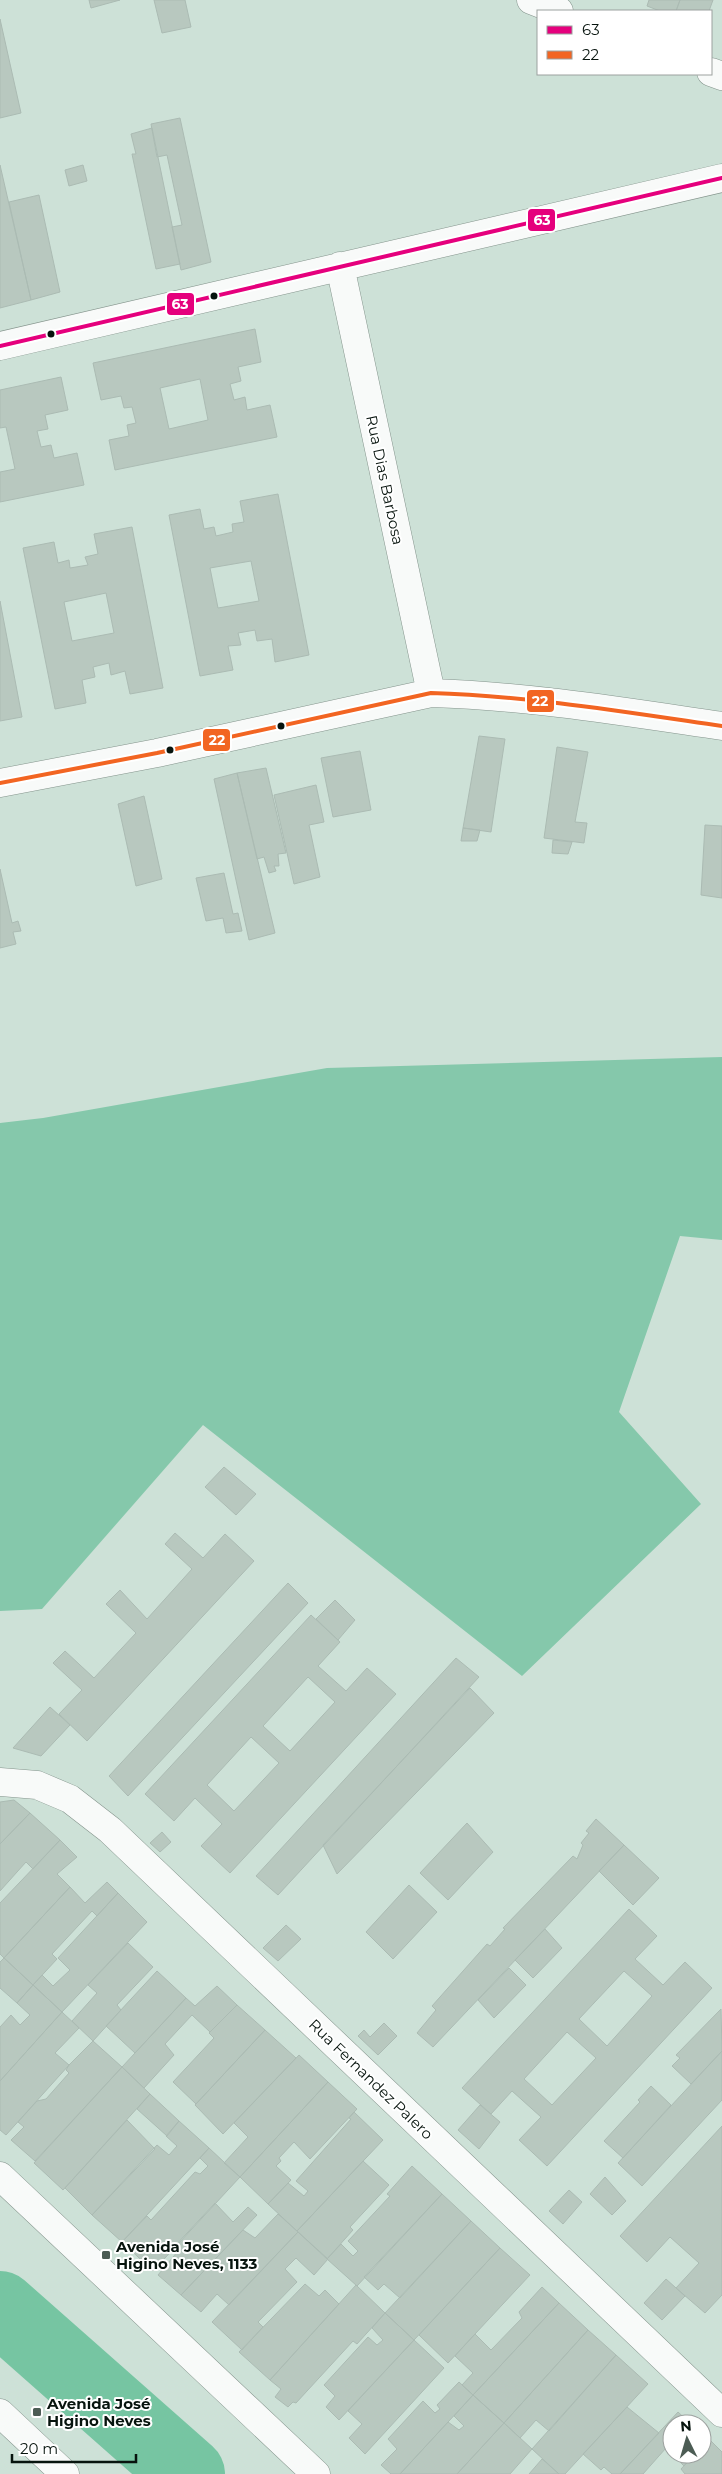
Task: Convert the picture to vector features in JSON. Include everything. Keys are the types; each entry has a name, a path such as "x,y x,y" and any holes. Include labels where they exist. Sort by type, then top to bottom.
{"street":[{"path":"531,0 556,10"},
{"path":"0,346 722,178"},
{"name":"Rua Dias Barbosa","path":"340,266 431,693"},
{"path":"0,783 157,753 431,693 478,695 591,707 722,726"},
{"name":"Rua Fernandez Palero","path":"0,1782 37,1785 46,1788 70,1799 110,1830 722,2413"},
{"path":"0,2176 316,2474"},
{"path":"0,2412 66,2474"}],"green space":[{"path":"722,1057 722,1240 680,1236 619,1412 701,1504 522,1676 203,1425 42,1609 0,1611 0,1123 43,1118 327,1068"}],"building":[{"path":"89,0 120,0 91,8"},
{"path":"154,0 185,0 191,27 162,33"},
{"path":"649,0 680,0 676,10 657,10 647,6"},
{"path":"680,0 713,0 709,10 676,10"},
{"path":"0,19 21,113 0,118"},
{"path":"180,118 211,262 181,270 172,227 182,225 167,155 157,157 151,124"},
{"path":"152,128 180,264 156,269 132,154 136,154 131,134"},
{"path":"0,165 31,300 0,308"},
{"path":"83,165 87,181 69,186 65,170"},
{"path":"39,195 60,292 31,300 9,202"},
{"path":"255,329 261,362 238,367 241,381 230,384 234,400 245,397 247,410 270,405 277,437 115,470 109,440 129,436 127,425 136,423 132,407 124,408 121,396 101,400 93,363","holes":["200,379 208,420 169,429 160,388"]},
{"path":"61,377 68,410 45,415 48,429 37,431 41,447 51,445 54,458 77,453 84,485 0,502 0,472 15,469 6,427 0,428 0,390"},
{"path":"278,494 309,655 275,662 272,639 257,641 255,630 238,633 241,645 228,646 233,670 200,676 169,515 200,509 204,529 214,527 216,536 233,532 232,524 244,522 240,501","holes":["251,561 259,601 218,608 210,568"]},
{"path":"132,527 163,688 130,694 125,671 111,675 109,663 93,667 95,677 82,680 86,703 55,709 23,548 54,542 58,563 69,560 70,568 88,565 85,557 98,554 94,534","holes":["106,593 114,633 72,641 64,602"]},
{"path":"0,601 22,717 0,721"},
{"path":"479,736 505,739 491,832 463,828"},
{"path":"557,747 588,752 575,822 587,823 584,843 544,838"},
{"path":"360,751 371,810 333,817 321,758"},
{"path":"266,768 286,853 278,854 279,866 274,866 276,871 269,873 264,857 257,859 237,773"},
{"path":"237,773 275,933 249,940 214,779"},
{"path":"316,785 324,822 309,825 320,877 294,884 274,795"},
{"path":"144,796 162,879 136,886 118,804"},
{"path":"705,825 722,826 722,898 701,895"},
{"path":"463,828 480,830 477,841 461,841"},
{"path":"553,840 572,842 568,854 552,853"},
{"path":"0,869 12,923 18,921 21,931 13,932 16,944 0,948"},
{"path":"224,873 233,914 238,913 242,931 226,933 223,918 206,921 196,878"},
{"path":"224,1467 256,1494 236,1515 205,1487"},
{"path":"175,1533 203,1558 225,1534 254,1561 87,1741 59,1714 82,1690 53,1663 65,1651 94,1678 136,1633 106,1604 120,1590 147,1619 192,1569 165,1544"},
{"path":"288,1583 308,1603 128,1796 109,1776"},
{"path":"335,1600 355,1620 338,1640 316,1619"},
{"path":"311,1615 340,1642 318,1666 346,1691 367,1668 396,1694 230,1873 201,1846 222,1824 195,1798 174,1821 145,1794","holes":["308,1677 335,1702 290,1751 263,1726","251,1737 279,1763 234,1811 207,1785"]},
{"path":"456,1658 479,1677 278,1895 256,1876"},
{"path":"470,1688 494,1713 337,1874 323,1845"},
{"path":"50,1707 70,1725 41,1756 13,1748"},
{"path":"14,1800 30,1813 0,1844 0,1802"},
{"path":"30,1813 60,1840 33,1869 26,1862 0,1891 0,1844"},
{"path":"596,1819 624,1845 433,2047 417,2033 436,2010 432,2006 487,1944 490,1946 505,1929 503,1928 573,1856 577,1859 583,1845 581,1843 589,1833 586,1831"},
{"path":"467,1823 493,1852 448,1900 420,1873"},
{"path":"162,1832 171,1842 160,1852 150,1843"},
{"path":"60,1840 77,1857 57,1874 70,1887 4,1958 0,1954 0,1903"},
{"path":"624,1845 659,1878 633,1905 599,1871"},
{"path":"107,1882 118,1893 97,1916 92,1911 52,1954 57,1959 33,1985 4,1958 70,1887 85,1903"},
{"path":"409,1885 437,1912 393,1959 366,1932"},
{"path":"118,1893 147,1922 62,2012 33,1985 42,1975 53,1986 70,1970 58,1958"},
{"path":"629,1909 657,1936 635,1959 663,1985 685,1962 712,1988 547,2166 519,2140 541,2117 512,2091 491,2114 462,2088","holes":["624,1971 652,1996 607,2046 579,2019","567,2032 596,2058 552,2105 524,2079"]},
{"path":"286,1925 301,1939 278,1961 263,1948"},
{"path":"545,1929 562,1948 533,1978 515,1960"},
{"path":"128,1943 153,1967 117,2005 121,2010 93,2041 72,2021 97,1993 88,1985"},
{"path":"4,1958 33,1985 17,2003 0,1988 0,1962"},
{"path":"509,1968 526,1985 494,2018 478,2000"},
{"path":"157,1971 186,1998 135,2053 106,2026"},
{"path":"33,1985 62,2012 0,2081 0,2027 11,2015 20,2025 30,2015 17,2003"},
{"path":"217,1986 237,2005 210,2032 192,2015 165,2044 174,2055 144,2088 122,2067 186,1998 195,2006"},
{"path":"237,2005 265,2030 196,2104 173,2082 214,2038 209,2033"},
{"path":"721,2009 722,2051 691,2084 672,2066 680,2058 676,2055"},
{"path":"62,2012 79,2028 55,2053 69,2065 6,2135 0,2130 0,2081"},
{"path":"384,2023 397,2036 378,2055 358,2036 364,2030 370,2037"},
{"path":"265,2030 296,2058 223,2134 195,2105"},
{"path":"93,2041 122,2067 35,2161 11,2140 24,2127 18,2122 37,2101 46,2099 69,2073 66,2070 69,2065"},
{"path":"722,2051 722,2100 642,2186 618,2163"},
{"path":"299,2055 328,2082 240,2177 224,2163 248,2137 234,2123"},
{"path":"122,2067 150,2094 63,2190 34,2163"},
{"path":"328,2082 357,2109 310,2159 294,2142 279,2158 281,2161 276,2166 291,2180 268,2204 240,2177"},
{"path":"651,2086 671,2105 623,2158 604,2141 640,2102 638,2100"},
{"path":"150,2094 179,2121 167,2136 137,2109"},
{"path":"480,2105 500,2122 479,2149 458,2130"},
{"path":"354,2112 383,2140 297,2231 268,2204 288,2183 304,2196 308,2191 296,2181 351,2119 349,2118"},
{"path":"127,2120 155,2149 92,2215 65,2188"},
{"path":"179,2121 209,2148 122,2242 92,2215 157,2145 169,2155 177,2146 166,2136"},
{"path":"722,2126 722,2295 705,2313 676,2288 699,2263 670,2237 647,2262 620,2236"},
{"path":"209,2148 240,2177 153,2271 122,2242 147,2216 151,2220 195,2172 200,2174 208,2166 200,2158"},
{"path":"363,2161 389,2185 350,2227 353,2230 327,2259 297,2231"},
{"path":"412,2166 442,2194 357,2286 327,2259 341,2244 353,2256 358,2251 348,2241 390,2196 387,2194"},
{"path":"605,2177 626,2201 612,2215 590,2194"},
{"path":"569,2190 582,2202 563,2224 549,2211"},
{"path":"442,2194 471,2221 400,2298 384,2284 378,2290 364,2277"},
{"path":"215,2203 233,2222 248,2207 257,2215 181,2295 158,2275 178,2251 174,2247"},
{"path":"278,2214 298,2232 229,2305 217,2294 201,2312 181,2295 243,2230 255,2238"},
{"path":"471,2221 500,2248 414,2340 385,2313"},
{"path":"298,2232 328,2259 314,2275 296,2258 285,2269 297,2282 258,2322 263,2327 242,2350 212,2322"},
{"path":"500,2248 530,2275 448,2363 419,2335"},
{"path":"666,2279 685,2296 662,2320 644,2303"},
{"path":"305,2284 319,2296 325,2290 339,2304 270,2380 239,2352"},
{"path":"356,2285 385,2313 357,2344 353,2341 296,2403 293,2402 288,2407 275,2397 281,2389 270,2380"},
{"path":"542,2287 559,2303 473,2395 462,2385 473,2373 455,2356 475,2334 491,2350 522,2318 519,2312"},
{"path":"559,2303 588,2330 504,2423 473,2395"},
{"path":"385,2313 414,2340 339,2420 326,2407 335,2396 324,2385 368,2337 377,2345 383,2340 372,2328"},
{"path":"588,2330 616,2355 549,2431 536,2420 520,2438 504,2423"},
{"path":"414,2340 444,2368 365,2454 349,2438 362,2424 348,2411"},
{"path":"616,2355 648,2384 565,2474 559,2474 532,2449"},
{"path":"459,2382 473,2395 400,2474 391,2474 381,2465 397,2449 388,2439 423,2401 435,2413 440,2409 437,2405"},
{"path":"473,2395 504,2423 457,2474 400,2474 448,2422 459,2430 464,2426 454,2416"},
{"path":"627,2407 659,2433 620,2474 612,2474 604,2467 601,2470 583,2454"},
{"path":"504,2423 532,2449 510,2474 457,2474"},
{"path":"662,2429 662,2453 643,2474 620,2474"},
{"path":"712,2442 722,2452 722,2474 685,2474 681,2469 686,2464 712,2464"},
{"path":"542,2459 559,2474 529,2474"}],"waterway":[{"path":"0,2308 188,2474"}],"transit line":[{"name":"63","path":"0,346 722,178"},
{"name":"22","path":"0,783 157,753 431,693 541,701 722,726"}],"place":[{"name":"Avenida José Higino Neves, 1133","path":"106,2255"},
{"name":"Avenida José Higino Neves","path":"37,2412"}]}
